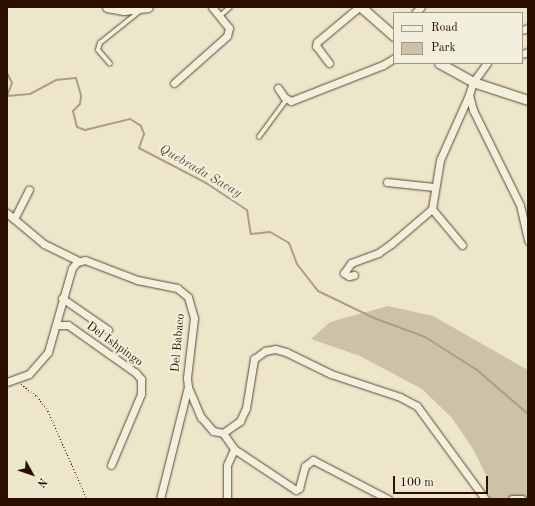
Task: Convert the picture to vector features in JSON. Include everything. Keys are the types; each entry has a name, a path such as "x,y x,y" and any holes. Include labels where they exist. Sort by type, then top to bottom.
{"street":[{"path":"107,7 124,10 146,7"},
{"path":"174,83 227,36 229,28 212,7"},
{"path":"329,63 316,46 317,42 360,7 393,35"},
{"path":"278,88 287,99 291,101 358,75 393,58"},
{"path":"441,64 473,82 528,100"},
{"path":"354,275 349,276 344,272 351,263 378,253 391,244 432,208 434,187 440,160 469,95 473,82 488,64"},
{"path":"469,95 473,110 520,205 528,241"},
{"path":"387,182 434,187"},
{"path":"14,219 29,190"},
{"path":"432,208 462,245"},
{"name":"Del Babaco","path":"7,213 44,244 79,261 85,260 137,280 183,292 191,303 194,318 187,378 188,387 201,417 213,431 223,433"},
{"path":"7,382 29,374 41,362 48,352 62,298 72,268 79,261"},
{"path":"62,298 108,330"},
{"name":"Del Ishpingo","path":"56,325 68,325 136,372 141,379 141,394 111,465"},
{"path":"388,499 313,460 305,466 300,488 296,490 234,449 223,433 240,421 246,408 254,359 265,351 275,349 286,352 331,374 400,396 417,406 485,499"},
{"path":"160,499 188,387"},
{"path":"227,499 226,465 234,449"},
{"path":"512,499 522,499"}],"lane":[{"path":"110,64 98,50 100,43 146,7"},
{"path":"219,17 230,7"},
{"path":"259,137 287,99"}],"path":[{"path":"15,380 36,396 48,411 87,499"}],"green space":[{"path":"388,306 433,316 528,370 528,499 489,499 487,477 473,449 452,418 422,389 360,356 311,339 330,322"}],"waterway":[{"name":"Quebrada Sacay","path":"7,73 12,83 7,96 30,94 56,80 76,78 81,96 80,104 73,111 77,127 85,130 130,119 141,126 144,134 139,148 206,183 247,210 251,234 270,232 289,243 297,264 318,291 374,318 425,337 477,370 528,414"}]}
